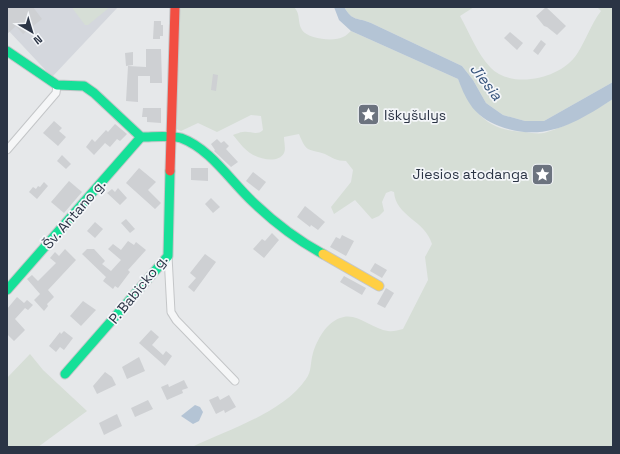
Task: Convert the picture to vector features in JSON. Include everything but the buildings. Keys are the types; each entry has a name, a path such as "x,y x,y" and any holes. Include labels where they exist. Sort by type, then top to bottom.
{"street":[{"name":"P. Babicko g.","path":"65,374 141,289 168,256 170,138 175,7"},
{"path":"7,51 57,85 84,86 94,93 141,137 180,138 198,148 222,169 254,203 312,248 379,286"},
{"path":"7,150 56,93 57,85"},
{"name":"Šv. Antano g.","path":"7,290 141,137"},
{"path":"168,256 171,312 176,320 235,381"}],"shaded area":[{"path":"7,7 118,7 52,77 7,29"},
{"path":"73,7 110,7 88,25 85,25"},
{"path":"181,7 294,7 298,12 302,30 310,36 321,39 339,39 351,31 458,79 469,101 482,118 500,128 512,131 544,133 571,123 613,99 613,447 192,447 270,411 296,391 308,376 313,353 317,343 326,328 335,320 346,316 358,319 382,330 392,331 403,329 428,280 425,257 432,244 423,229 400,207 394,192 391,191 386,193 382,202 384,211 379,216 372,219 355,200 334,214 331,207 351,182 353,170 346,161 337,160 325,154 306,148 299,134 284,137 285,151 277,158 263,159 248,151 233,135 242,132 261,132 263,130 261,116 251,115 217,132 198,123 181,131 174,128 178,17"},
{"path":"344,7 474,7 460,16 485,61 499,74 510,78 523,80 548,75 560,70 570,63 577,54 594,21 601,11 597,7 613,7 613,82 544,121 525,121 503,115 486,103 473,80 462,66 371,23 353,17"},
{"path":"30,354 43,370 87,411 38,447 7,447 7,378"}],"water":[{"path":"334,7 344,7 353,17 371,23 462,66 473,80 486,103 503,115 525,121 544,121 613,82 613,99 573,123 559,128 531,132 515,131 499,126 487,120 473,108 466,98 458,79 351,31 339,20"},
{"path":"195,405 200,407 203,412 199,421 193,424 181,416"}],"traffic: fast":[{"path":"7,51 57,85 84,86 94,93 141,137 177,137 192,143 211,158 245,195 270,217 287,231 323,254"},
{"path":"7,290 141,137"},
{"path":"65,374 168,256 170,171"}],"traffic: slow":[{"path":"323,254 379,286"}],"traffic: jam":[{"path":"170,171 175,7"}],"place":[{"name":"Iškyšulys","path":"369,115"},
{"name":"Jiesios atodanga","path":"543,174"}],"water label":[{"name":"Jiesia","path":"486,82"}]}
